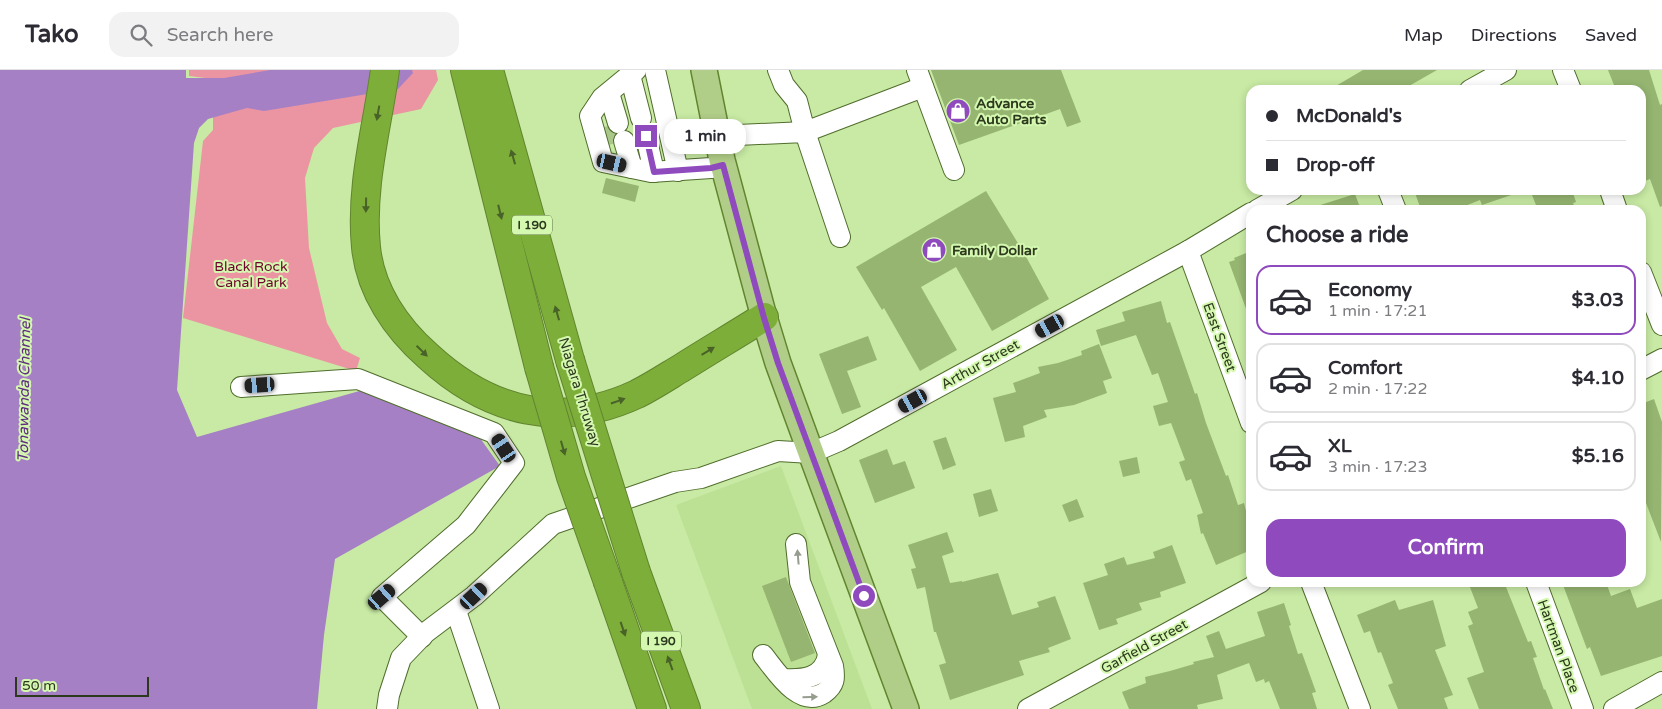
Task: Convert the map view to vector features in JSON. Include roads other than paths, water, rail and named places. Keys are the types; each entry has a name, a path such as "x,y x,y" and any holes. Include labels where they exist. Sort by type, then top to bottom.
{"highway":[{"path":"385,70 370,156 366,194 366,247 370,267 381,299 405,332 432,360 469,388 496,401 522,410 541,412 586,410 637,394 764,318"},
{"name":"Niagara Thruway","path":"465,70 485,86 636,572 686,709"},
{"name":"Niagara Thruway","path":"485,86 539,367 571,477 652,709"}],"main road":[{"path":"704,70 723,165 778,363 906,709"}],"street":[{"path":"655,70 667,171"},
{"path":"778,70 784,85 797,101 805,132 840,237"},
{"path":"1479,85 1506,70"},
{"path":"1563,70 1569,85"},
{"path":"613,140 603,162 590,116 604,98 637,72 650,125 667,171"},
{"path":"717,136 805,132 920,79 954,170"},
{"path":"604,98 613,140 632,168 667,171 711,168 723,165"},
{"path":"1266,205 1283,195"},
{"name":"Arthur Street","path":"811,453 839,442 1188,251 1246,216"},
{"name":"East Street","path":"1188,251 1246,409"},
{"path":"1646,285 1662,325"},
{"path":"1646,367 1662,358"},
{"path":"241,387 358,380 494,432 514,464 466,526 382,597 422,637"},
{"path":"387,709 389,695 401,658 422,637 456,611 553,524 675,482 701,478 778,451 811,453"},
{"path":"763,654 794,693 803,698 821,696 830,688 835,680 833,666 800,582 796,544"},
{"name":"Garfield Street","path":"1028,709 1251,587"},
{"path":"1313,587 1360,709"},
{"name":"Hartman Place","path":"1538,587 1583,709"},
{"path":"456,611 489,709"},
{"path":"1614,709 1662,682"}],"water":[{"name":"Tonawanda Channel","path":"0,70 186,70 186,78 224,78 270,70 412,70 413,73 398,89 264,111 247,108 208,119 199,128 194,143 177,390 197,437 363,390 480,438 500,466 335,559 324,635 317,709 0,709"}],"tunnel":[{"path":"604,127 608,145"}],"place":[{"name":"Advance Auto Parts","path":"958,111"},
{"name":"Family Dollar","path":"934,250"}],"park label":[{"name":"Black Rock Canal Park","path":"251,274"}]}
